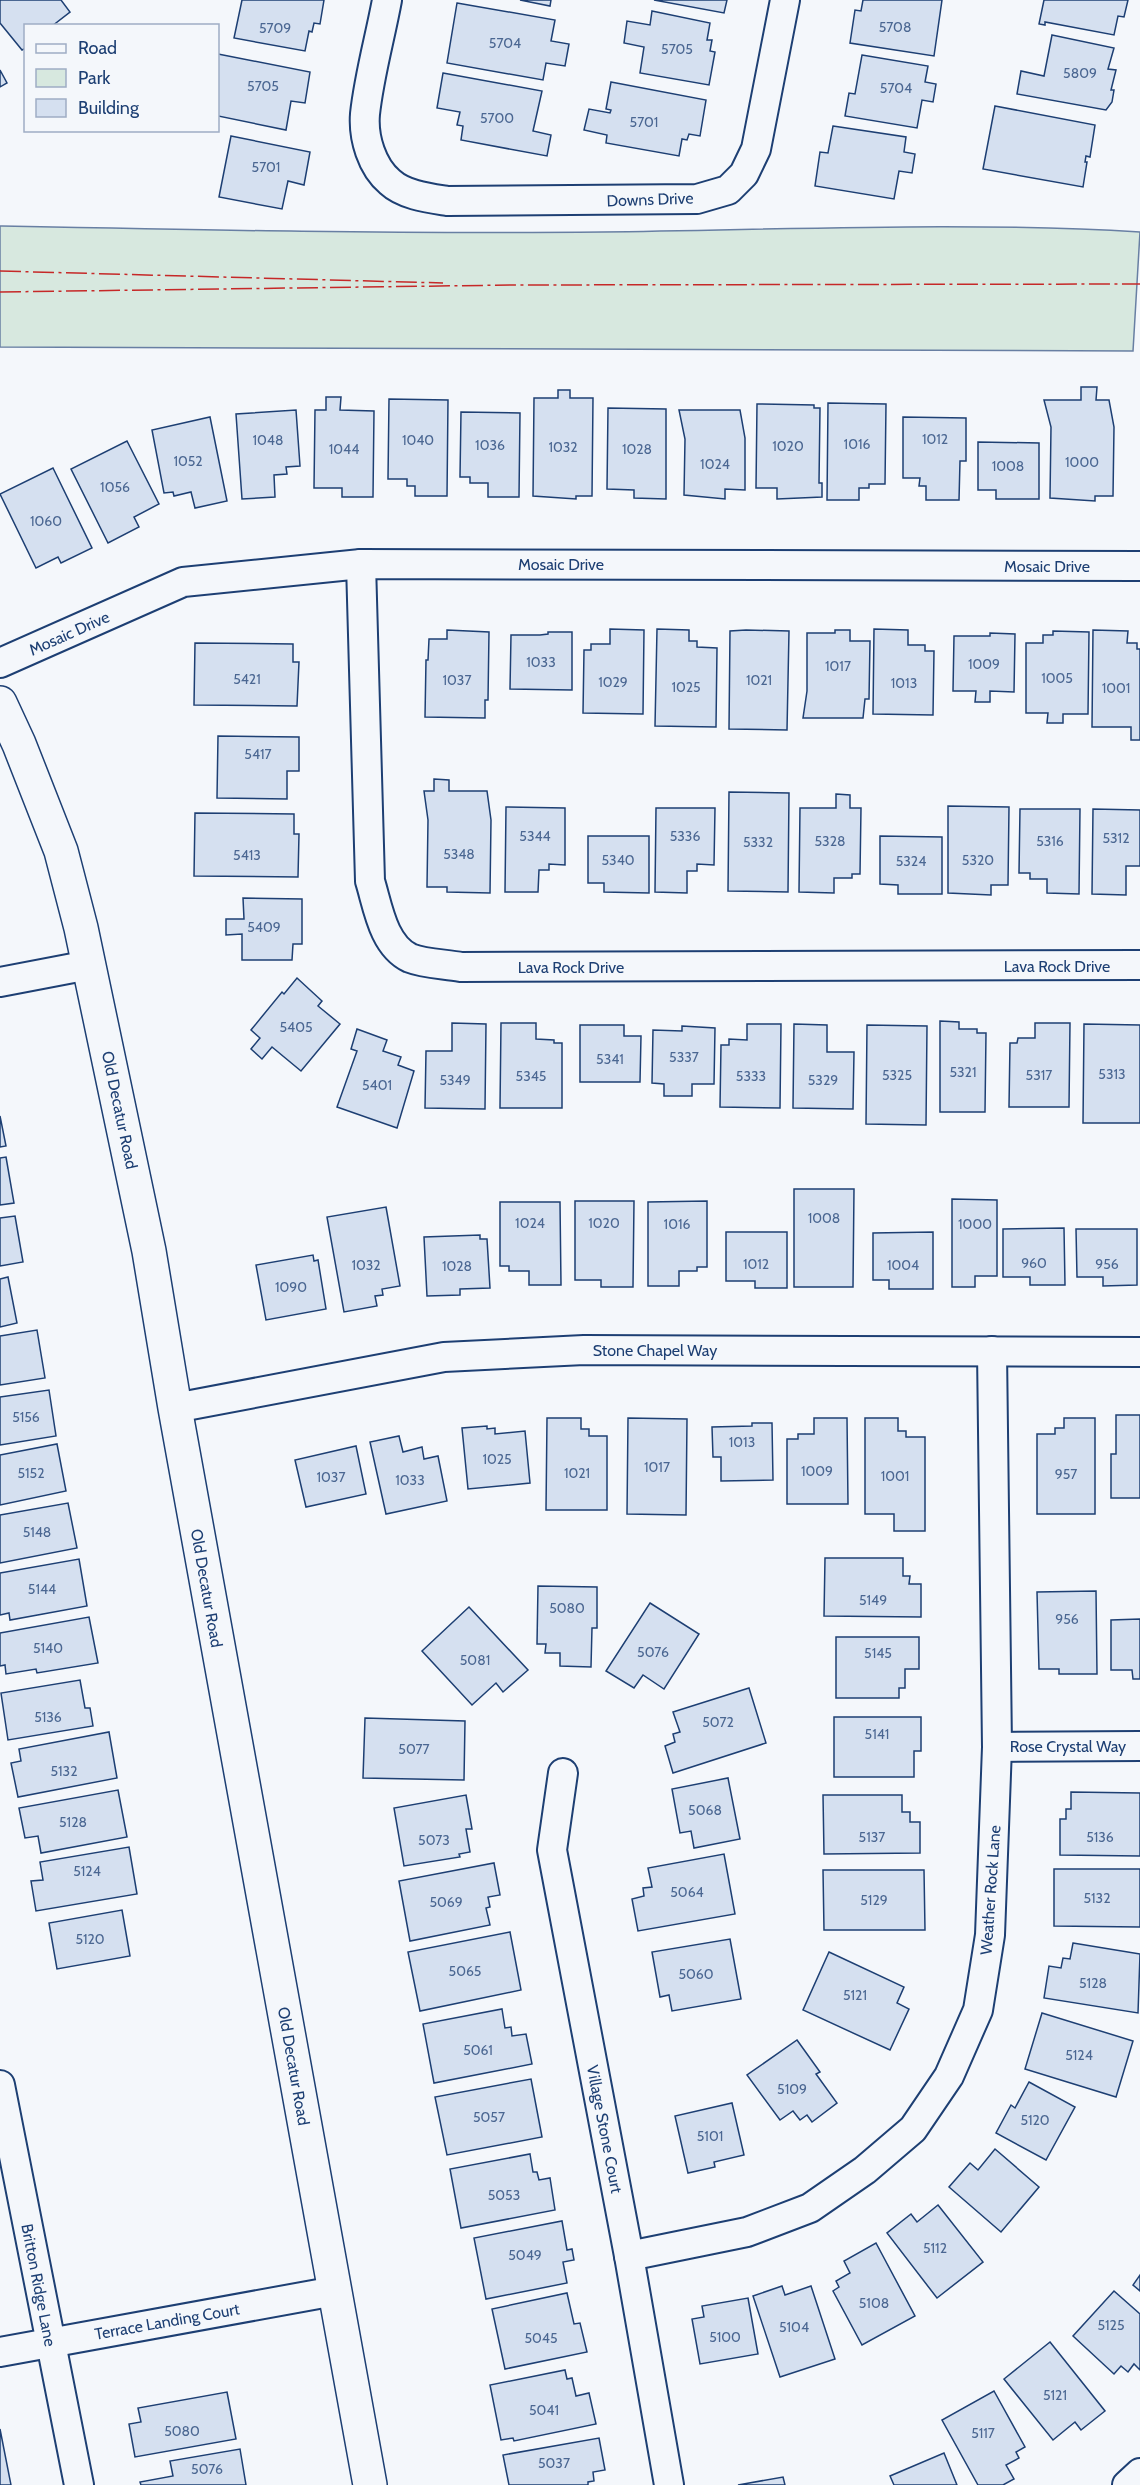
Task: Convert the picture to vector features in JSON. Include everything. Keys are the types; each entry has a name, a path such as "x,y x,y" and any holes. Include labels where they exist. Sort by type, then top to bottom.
{"street":[{"name":"Downs Drive","path":"387,0 365,116 368,143 375,166 391,183 417,195 447,201 697,199 728,190 744,174 756,149 785,0"},
{"name":"Mosaic Drive","path":"0,663 183,582 361,564 1140,566"},
{"name":"Lava Rock Drive","path":"361,564 370,881 384,927 393,945 411,958 461,967 1140,965"},
{"name":"Old Decatur Road","path":"0,703 19,744 61,851 89,965 149,1251 175,1408 369,2485"},
{"path":"0,982 89,965"},
{"name":"Stone Chapel Way","path":"175,1408 444,1357 584,1350 1140,1352"},
{"name":"Weather Rock Lane","path":"629,2256 747,2232 810,2208 865,2170 913,2129 949,2076 978,2010 990,1935 997,1746 992,1351"},
{"name":"Rose Crystal Way","path":"997,1746 1140,1746"},
{"name":"Village Stone Court","path":"562,1773 552,1851 629,2256 669,2485"},
{"name":"Britton Ridge Lane","path":"0,2085 79,2485"},
{"name":"Terrace Landing Court","path":"0,2352 335,2291"},
{"path":"1127,2485 1140,2473"}],"green space":[{"path":"0,226 451,232 1006,227 1140,232 1133,351 0,347"}],"building":[{"path":"0,0 61,0 70,12 55,24 24,24 24,49 22,50 0,23"},
{"path":"242,0 324,0 320,24 314,23 312,32 309,31 305,51 234,38"},
{"path":"520,0 551,0 550,6"},
{"path":"654,0 727,0 724,13"},
{"path":"863,0 942,0 934,56 850,43 855,10 861,11"},
{"path":"1044,0 1128,0 1124,17 1118,16 1114,35 1045,22 1045,25 1039,24"},
{"path":"457,3 555,20 551,41 569,44 565,66 546,63 543,80 447,63"},
{"path":"652,11 710,23 707,40 712,40 710,51 715,52 709,85 640,73 644,47 624,43 627,21 650,25"},
{"path":"1052,35 1114,48 1108,69 1116,70 1111,90 1114,90 1112,102 1106,110 1017,94 1021,71 1044,76"},
{"path":"219,54 310,72 305,103 291,101 286,130 219,116"},
{"path":"862,55 928,66 925,82 936,84 933,102 922,100 917,128 845,116 849,93 855,94"},
{"path":"0,70 7,83 0,87"},
{"path":"443,73 542,91 533,131 551,135 547,156 461,140 463,126 457,125 460,112 437,108"},
{"path":"611,82 706,100 700,136 689,134 687,140 682,139 679,156 606,143 607,135 584,130 589,109 610,113 611,110 606,109"},
{"path":"995,106 1095,125 1090,157 1086,156 1083,187 983,169"},
{"path":"833,126 906,137 904,152 915,154 912,173 899,171 894,199 815,186 820,152 828,153"},
{"path":"231,136 310,152 304,185 288,181 282,209 219,197"},
{"path":"1081,387 1097,387 1096,400 1109,400 1114,427 1113,496 1095,496 1095,501 1050,498 1051,427 1044,400 1081,400"},
{"path":"558,390 570,390 570,398 593,398 592,496 576,496 576,499 533,496 534,398 558,398"},
{"path":"326,397 341,397 340,410 374,411 373,497 342,497 342,488 314,488 315,410 326,410"},
{"path":"389,399 448,400 447,496 415,496 415,486 407,486 407,479 388,479"},
{"path":"828,403 886,404 885,484 869,484 869,488 859,488 859,500 827,500"},
{"path":"757,404 814,405 814,408 820,408 819,483 822,483 822,497 777,499 777,488 756,488"},
{"path":"608,408 666,409 666,499 634,498 634,490 607,489"},
{"path":"296,410 300,466 286,467 287,474 274,475 275,497 242,499 236,414"},
{"path":"679,410 740,410 745,438 745,490 725,489 725,499 684,495 685,439"},
{"path":"461,412 520,413 519,497 488,497 488,483 470,483 470,477 460,477"},
{"path":"210,417 227,501 195,508 191,492 174,496 173,492 164,493 152,430"},
{"path":"903,417 966,418 966,461 960,461 959,500 926,500 926,486 919,486 920,478 903,478"},
{"path":"127,441 159,504 134,517 139,527 108,543 71,469"},
{"path":"978,442 1039,443 1039,499 996,499 996,490 978,490"},
{"path":"53,468 92,548 61,563 58,557 36,568 0,494"},
{"path":"610,629 644,630 643,714 583,713 584,650 591,650 591,644 610,644"},
{"path":"657,629 689,630 689,641 697,641 697,647 717,648 716,727 655,726"},
{"path":"874,629 908,630 908,645 925,645 925,651 934,651 933,715 873,714"},
{"path":"447,630 489,632 488,700 485,700 485,718 425,717 426,660 428,660 429,639 447,639"},
{"path":"835,630 850,630 850,641 870,641 869,699 865,699 863,718 803,718 807,691 807,633 835,633"},
{"path":"1093,630 1128,631 1127,643 1137,643 1137,649 1140,649 1140,740 1131,740 1131,727 1092,727"},
{"path":"730,631 789,631 787,730 729,729"},
{"path":"1053,631 1089,632 1088,714 1063,714 1063,723 1047,723 1048,713 1026,713 1026,643 1043,643 1043,635 1053,635"},
{"path":"548,632 572,632 572,690 510,689 511,635 540,635 548,634"},
{"path":"990,633 1015,634 1014,692 990,691 990,702 975,702 976,691 953,691 954,636 990,636"},
{"path":"195,643 293,644 293,662 299,662 297,706 194,705"},
{"path":"218,736 299,737 299,771 287,771 287,799 217,798"},
{"path":"434,779 449,780 449,791 487,791 491,820 490,893 447,892 447,887 427,887 428,820 424,791 434,791"},
{"path":"729,792 789,793 788,892 728,891"},
{"path":"836,794 850,795 850,808 861,808 860,874 852,874 852,878 834,878 834,893 799,892 800,808 836,808"},
{"path":"948,806 1009,807 1008,885 991,885 991,895 948,893"},
{"path":"506,807 565,808 565,865 549,864 549,870 539,870 538,892 505,892"},
{"path":"656,808 715,808 714,865 697,864 697,871 687,871 687,893 655,892"},
{"path":"1020,809 1080,809 1079,894 1047,893 1047,879 1030,879 1030,873 1019,873"},
{"path":"1093,809 1140,810 1140,866 1126,866 1126,895 1092,894"},
{"path":"195,813 294,814 294,834 299,834 298,877 194,876"},
{"path":"588,836 649,836 649,893 604,892 604,883 588,883"},
{"path":"880,836 942,837 942,894 898,894 898,885 880,884"},
{"path":"243,898 302,899 302,944 293,944 292,960 242,960 242,934 226,935 226,919 244,919"},
{"path":"297,978 322,1001 318,1006 340,1024 301,1071 272,1047 262,1059 251,1049 260,1038 251,1030 282,992 284,994"},
{"path":"940,1021 959,1022 959,1029 977,1029 977,1033 986,1033 985,1112 940,1112"},
{"path":"452,1023 486,1024 485,1109 425,1108 426,1051 452,1051"},
{"path":"501,1023 536,1023 536,1039 562,1043 562,1108 500,1108"},
{"path":"1035,1023 1070,1023 1069,1107 1009,1107 1010,1043 1017,1043 1018,1038 1035,1038"},
{"path":"747,1024 781,1024 780,1108 720,1107 721,1045 729,1045 729,1039 747,1040"},
{"path":"794,1024 827,1025 827,1052 854,1052 853,1109 793,1108"},
{"path":"1084,1024 1140,1025 1140,1123 1083,1123"},
{"path":"580,1025 624,1025 624,1036 641,1036 640,1082 580,1082"},
{"path":"867,1025 927,1026 926,1125 866,1124"},
{"path":"682,1026 715,1028 714,1084 692,1084 692,1096 664,1096 664,1084 652,1083 653,1030 682,1031"},
{"path":"357,1029 387,1040 383,1051 401,1057 398,1065 414,1071 397,1128 337,1107 357,1051 351,1049"},
{"path":"0,1116 6,1146 0,1147"},
{"path":"6,1157 14,1203 0,1205 0,1158"},
{"path":"794,1189 854,1189 853,1287 794,1287"},
{"path":"952,1199 997,1200 997,1276 975,1276 975,1287 952,1287"},
{"path":"575,1201 634,1201 633,1287 601,1287 601,1280 575,1280"},
{"path":"707,1201 707,1267 697,1267 697,1271 679,1271 679,1286 648,1286 648,1202"},
{"path":"500,1202 560,1202 561,1285 529,1285 529,1271 509,1271 509,1266 500,1266"},
{"path":"386,1207 400,1286 382,1289 383,1295 375,1296 377,1306 344,1312 327,1217"},
{"path":"15,1216 23,1262 0,1266 0,1218"},
{"path":"1064,1228 1065,1285 1030,1285 1030,1277 1003,1277 1003,1229"},
{"path":"1076,1229 1137,1229 1137,1285 1103,1286 1103,1277 1077,1277"},
{"path":"726,1232 787,1232 787,1288 755,1288 755,1281 726,1281"},
{"path":"933,1232 933,1289 889,1289 889,1280 873,1280 873,1233"},
{"path":"480,1235 480,1239 487,1239 490,1288 460,1289 460,1295 427,1296 424,1237"},
{"path":"313,1255 314,1261 318,1260 326,1309 266,1320 256,1265"},
{"path":"8,1277 17,1323 0,1327 0,1279"},
{"path":"37,1330 45,1378 0,1385 0,1336"},
{"path":"49,1390 56,1436 0,1445 0,1397"},
{"path":"1116,1415 1140,1415 1140,1498 1111,1498 1111,1454 1116,1454"},
{"path":"547,1418 581,1418 581,1429 589,1429 589,1436 607,1436 607,1510 546,1510"},
{"path":"628,1418 687,1419 686,1515 627,1514"},
{"path":"814,1418 847,1418 848,1504 787,1504 787,1439 798,1439 798,1434 814,1434"},
{"path":"865,1418 898,1418 898,1431 906,1431 906,1437 925,1437 925,1531 894,1531 894,1514 865,1514"},
{"path":"1064,1418 1095,1418 1095,1514 1037,1514 1037,1434 1055,1434 1055,1428 1064,1428"},
{"path":"752,1423 772,1423 773,1480 721,1481 721,1457 713,1457 712,1427 752,1426"},
{"path":"487,1426 487,1429 495,1428 495,1434 525,1431 530,1483 468,1489 462,1428"},
{"path":"399,1436 403,1452 422,1447 424,1459 438,1456 447,1501 386,1514 370,1442"},
{"path":"57,1444 66,1491 0,1505 0,1455"},
{"path":"356,1446 366,1494 306,1507 295,1460"},
{"path":"68,1503 77,1548 0,1563 0,1515"},
{"path":"825,1558 903,1558 903,1576 910,1576 909,1584 921,1584 921,1617 824,1616"},
{"path":"79,1559 87,1606 10,1620 9,1613 0,1615 0,1573"},
{"path":"538,1586 597,1587 597,1628 592,1628 591,1667 560,1666 560,1653 545,1653 546,1644 537,1644"},
{"path":"1096,1591 1097,1674 1059,1674 1059,1669 1039,1669 1037,1592"},
{"path":"650,1603 699,1634 664,1689 643,1675 634,1688 606,1671"},
{"path":"469,1607 528,1670 503,1692 496,1683 472,1705 422,1651"},
{"path":"89,1617 98,1663 37,1673 36,1669 6,1674 5,1665 0,1666 0,1633"},
{"path":"1140,1619 1140,1679 1133,1679 1132,1670 1111,1670 1111,1620"},
{"path":"836,1637 919,1637 919,1669 905,1669 905,1688 899,1688 899,1698 836,1698"},
{"path":"80,1680 85,1708 90,1708 93,1726 8,1740 1,1693"},
{"path":"749,1688 766,1743 673,1773 665,1746 675,1742 673,1734 680,1732 673,1712"},
{"path":"834,1717 921,1717 921,1751 914,1751 914,1777 834,1777"},
{"path":"365,1718 465,1721 464,1780 363,1778"},
{"path":"109,1732 117,1778 18,1797 11,1763 21,1761 19,1749"},
{"path":"728,1778 740,1839 694,1848 691,1831 680,1833 672,1789"},
{"path":"118,1790 127,1837 41,1853 38,1836 25,1838 19,1808"},
{"path":"1071,1792 1140,1793 1140,1856 1060,1855 1060,1819 1066,1819 1066,1809 1071,1809"},
{"path":"466,1795 472,1829 466,1829 470,1852 459,1854 460,1857 404,1866 394,1808"},
{"path":"823,1795 902,1795 902,1812 910,1812 910,1822 920,1822 920,1853 824,1854"},
{"path":"129,1847 137,1894 36,1911 31,1881 43,1880 40,1862"},
{"path":"724,1854 735,1914 638,1931 632,1899 644,1896 643,1888 652,1887 648,1868"},
{"path":"494,1863 500,1895 488,1897 490,1907 486,1908 490,1925 410,1941 399,1881"},
{"path":"1054,1869 1140,1869 1140,1927 1054,1926"},
{"path":"823,1870 924,1870 925,1930 824,1930"},
{"path":"122,1910 130,1956 57,1969 49,1923"},
{"path":"510,1932 521,1990 420,2011 408,1952"},
{"path":"730,1939 741,1999 672,2011 669,1995 660,1997 652,1952"},
{"path":"1073,1943 1140,1954 1138,2013 1044,1998 1049,1966 1061,1968 1063,1958 1070,1959"},
{"path":"829,1952 904,1987 897,2003 909,2009 890,2050 803,2010"},
{"path":"502,2009 505,2028 511,2027 512,2036 526,2034 532,2064 434,2083 423,2024"},
{"path":"1042,2013 1133,2041 1116,2097 1025,2069"},
{"path":"797,2040 820,2072 816,2074 837,2103 812,2122 807,2115 800,2120 793,2111 780,2120 747,2075"},
{"path":"531,2079 542,2137 447,2155 435,2097"},
{"path":"1029,2082 1075,2107 1046,2160 996,2133 1011,2105 1015,2108"},
{"path":"732,2103 744,2155 714,2162 715,2167 688,2173 675,2116"},
{"path":"995,2149 1039,2187 1001,2232 949,2187 970,2163 978,2170"},
{"path":"530,2154 533,2172 537,2172 539,2180 550,2178 555,2210 461,2228 450,2169"},
{"path":"938,2205 983,2262 937,2298 887,2233 911,2214 917,2222"},
{"path":"562,2221 567,2250 572,2249 574,2260 563,2262 567,2283 486,2299 474,2238"},
{"path":"876,2243 915,2316 862,2345 833,2291 839,2287 836,2281 850,2273 844,2261"},
{"path":"1140,2275 1140,2291 1133,2285"},
{"path":"782,2286 785,2295 811,2286 835,2359 780,2377 753,2296"},
{"path":"1114,2291 1140,2314 1140,2370 1134,2364 1128,2372 1121,2366 1114,2374 1073,2336"},
{"path":"567,2293 574,2324 580,2323 587,2352 505,2369 492,2309"},
{"path":"748,2298 758,2354 700,2364 692,2319 704,2317 702,2306"},
{"path":"1050,2342 1105,2411 1081,2430 1075,2422 1053,2440 1004,2379"},
{"path":"565,2370 567,2379 572,2378 576,2396 589,2393 596,2424 514,2441 513,2438 501,2440 490,2385"},
{"path":"994,2391 1025,2447 1016,2452 1019,2458 1006,2465 1014,2479 1003,2485 978,2485 942,2420"},
{"path":"227,2392 236,2439 135,2457 129,2424 141,2422 138,2408"},
{"path":"0,2429 11,2485 0,2485"},
{"path":"599,2438 605,2470 593,2472 594,2481 588,2482 588,2485 509,2485 503,2455"},
{"path":"240,2449 246,2485 141,2485 140,2482 173,2476 170,2461"},
{"path":"944,2453 957,2485 894,2485 890,2476"},
{"path":"783,2477 785,2485 738,2485"}],"power":[{"path":"0,271 443,283"},
{"path":"0,292 512,285 1140,284"}]}
